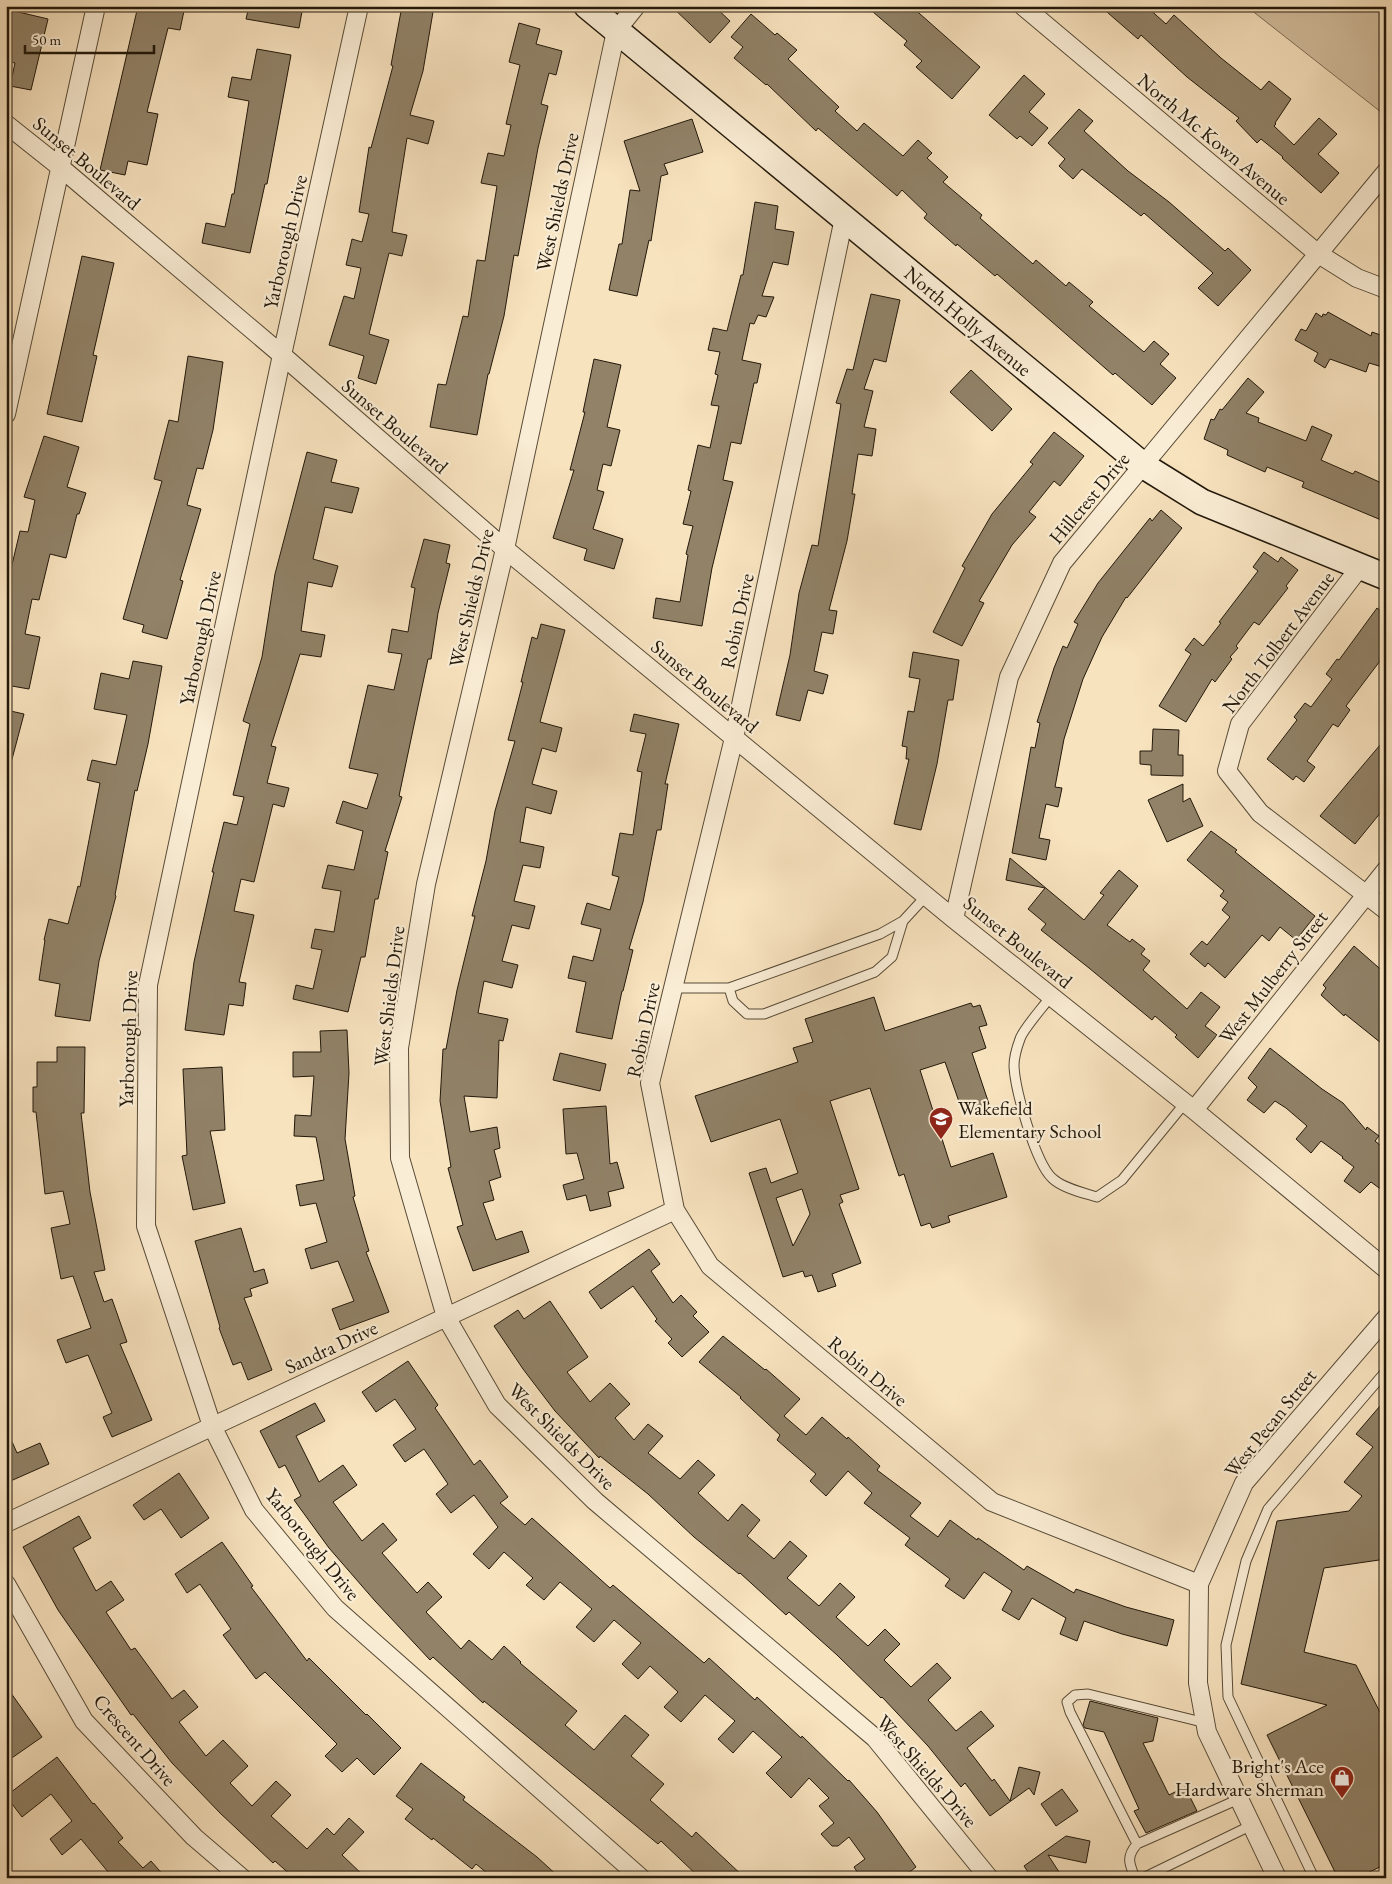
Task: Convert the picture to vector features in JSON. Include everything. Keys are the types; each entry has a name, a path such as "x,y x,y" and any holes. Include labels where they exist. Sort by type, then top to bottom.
{"street":[{"path":"6,414 96,6"},
{"name":"Yarborough Drive","path":"359,6 282,355 148,985 146,1226 212,1426 254,1510 335,1608 641,1878"},
{"name":"North Holly Avenue","path":"587,6 1144,466 1202,502 1386,577"},
{"name":"West Shields Drive","path":"636,6 616,31 505,549 426,884 399,1048 400,1158 446,1316 497,1405 595,1501 875,1738 989,1878"},
{"name":"North Mc Kown Avenue","path":"1023,6 1317,253 1356,278 1386,290"},
{"name":"Sunset Boulevard","path":"6,124 60,167 282,355 505,549 954,919 1190,1106 1386,1269"},
{"name":"Hillcrest Drive","path":"954,919 1009,677 1062,563 1144,466 1317,253 1385,174"},
{"name":"Robin Drive","path":"844,218 734,738 650,1083 675,1210 710,1266 992,1502 1199,1584"},
{"name":"North Tolbert Avenue","path":"1360,567 1240,724 1226,771 1260,813 1386,910"},
{"name":"West Mulberry Street","path":"1190,1106 1386,870"},
{"name":"Sandra Drive","path":"6,1523 675,1210"},
{"name":"West Pecan Street","path":"1277,1878 1208,1732 1198,1683 1199,1584 1244,1483 1386,1318"},
{"name":"Crescent Drive","path":"6,1584 84,1721 194,1837 242,1878"}],"lane":[{"path":"673,988 729,988 880,934 904,921 926,896"},
{"path":"729,988 733,1001 747,1014 764,1014 875,972 892,957 904,921"},
{"path":"1051,996 1020,1037 1014,1064 1018,1092 1033,1141 1041,1161 1052,1178 1073,1189 1098,1197 1122,1180 1190,1106"},
{"path":"1314,1878 1228,1697 1226,1645 1246,1560 1268,1509 1386,1371"},
{"path":"1137,1844 1070,1712 1067,1702 1075,1694 1088,1694 1206,1723"},
{"path":"1135,1878 1128,1863 1132,1849 1137,1844 1239,1799"},
{"path":"1143,1878 1252,1825"}],"shaded area":[{"path":"1246,6 1386,6 1386,116"}],"building":[{"path":"138,6 185,6 180,30 168,28 147,112 158,114 147,165 128,161 125,175 100,170"},
{"path":"249,6 303,6 299,28 246,19"},
{"path":"402,6 434,6 423,71 410,115 434,121 428,144 407,138 392,232 407,235 402,256 389,253 369,334 389,340 376,384 358,378 364,356 329,345 344,296 354,299 361,268 346,265 352,239 362,242 369,214 359,212 369,147 371,148 393,66 391,65"},
{"path":"671,6 714,6 730,21 710,43"},
{"path":"866,6 911,6 980,67 952,99 916,67 922,61 904,45 907,41"},
{"path":"1100,6 1146,6 1166,24 1174,15 1221,58 1261,90 1269,81 1291,99 1274,126 1294,145 1319,118 1337,134 1318,154 1339,173 1321,193 1261,139 1257,143 1236,121 1239,118 1187,77 1141,35 1138,39"},
{"path":"6,9 48,19 31,90 10,86 15,63 6,61"},
{"path":"751,14 775,35 777,33 797,50 788,59 839,107 835,111 857,131 864,123 903,156 918,140 932,153 927,158 948,177 943,182 982,215 980,218 1033,264 1036,260 1066,286 1069,282 1093,302 1089,306 1144,352 1154,341 1169,354 1160,364 1176,378 1152,405 1115,373 1113,375 997,274 995,276 957,244 956,246 924,218 927,214 902,190 897,196 818,128 816,131 767,84 734,58 743,47 731,37"},
{"path":"519,23 540,29 536,44 562,51 556,75 549,73 541,104 548,106 538,148 518,256 514,255 504,316 488,374 477,435 430,427 438,384 446,385 463,316 468,317 477,260 485,261 497,186 481,183 488,153 504,156 511,125 506,124 520,65 509,62"},
{"path":"257,49 291,55 267,184 265,184 250,253 202,243 206,223 225,227 232,194 234,194 249,101 228,97 232,77 251,80"},
{"path":"1024,75 1045,94 1029,112 1048,128 1032,146 1020,136 1017,139 989,115"},
{"path":"1079,109 1093,121 1084,131 1128,171 1169,202 1225,251 1228,248 1251,270 1218,306 1198,288 1213,273 1144,213 1141,216 1082,169 1073,179 1059,166 1065,159 1048,143"},
{"path":"692,119 703,152 664,164 668,174 661,176 651,241 649,240 637,296 609,290 619,244 622,244 630,190 640,191 624,141"},
{"path":"755,202 778,206 775,229 794,232 788,265 773,262 762,296 774,297 766,317 758,315 754,324 750,323 742,360 761,364 757,383 754,383 741,444 731,442 723,480 733,482 712,568 702,626 653,618 656,598 680,602 688,555 686,554 693,526 683,524 691,491 688,490 698,445 710,448 719,406 711,405 718,375 715,374 720,352 708,350 713,328 727,331 741,275 743,275"},
{"path":"82,256 114,263 93,355 97,356 82,422 47,414"},
{"path":"871,294 900,300 886,362 874,359 864,389 873,391 864,427 876,429 872,456 858,454 852,494 855,494 847,541 829,610 837,611 833,634 822,632 814,671 828,675 823,694 808,690 800,721 776,715 790,655 799,593 812,545 818,546 841,404 836,403 847,369 853,370"},
{"path":"1328,312 1371,336 1372,332 1386,337 1386,368 1369,363 1366,372 1330,359 1325,368 1314,361 1318,353 1295,340 1301,329 1306,331 1316,313 1322,317 1323,314 1326,315"},
{"path":"188,356 223,362 213,430 203,469 197,468 187,505 201,509 180,580 183,581 167,639 142,632 144,625 123,619 162,481 154,479 169,420 178,422"},
{"path":"594,359 621,365 607,427 620,430 611,466 603,464 597,490 604,492 593,529 623,539 614,569 584,560 587,549 553,538 574,470 570,470 585,412 583,412"},
{"path":"971,370 1012,409 992,431 950,392"},
{"path":"1248,378 1264,392 1246,413 1259,418 1258,422 1306,441 1312,426 1332,435 1321,460 1353,474 1355,471 1386,485 1386,522 1302,487 1304,482 1267,467 1265,472 1227,455 1228,450 1204,439 1211,419 1214,420 1220,409 1222,410"},
{"path":"1054,432 1084,456 1060,486 1054,481 1029,512 1036,517 1012,545 979,601 984,603 962,646 933,632 965,568 962,566 992,514 1033,464 1030,462"},
{"path":"44,436 79,447 67,487 86,493 79,514 77,514 66,558 50,554 39,600 32,599 25,634 40,637 29,689 6,685 6,590 20,531 28,532 35,500 24,497"},
{"path":"307,452 337,460 331,482 359,488 352,513 325,507 313,559 338,566 332,587 308,582 301,631 325,635 321,657 300,654 271,746 276,747 267,783 289,788 284,807 273,804 254,882 241,879 234,911 254,915 239,982 246,983 243,1006 229,1004 224,1035 185,1030 194,962 224,822 237,825 244,797 233,795 250,724 243,721 262,657 275,574"},
{"path":"1161,510 1182,528 1126,597 1102,637 1083,679 1064,739 1055,787 1062,788 1058,807 1046,804 1039,838 1050,840 1046,860 1012,853 1031,747 1035,748 1040,723 1037,722 1063,646 1067,648 1078,624 1074,622 1098,583 1150,518 1152,521"},
{"path":"424,539 450,545 446,563 450,564 438,613 431,659 428,659 399,796 402,797 385,851 388,852 378,899 375,899 365,957 361,957 348,1012 293,999 296,985 313,989 322,950 311,948 315,929 334,932 341,891 322,888 328,865 354,870 363,831 336,823 343,801 367,809 378,774 349,768 368,685 394,690 402,654 388,652 392,629 408,632 415,588 411,587"},
{"path":"1264,552 1278,562 1281,557 1298,570 1286,586 1288,588 1259,625 1254,622 1236,646 1238,648 1230,657 1232,659 1215,682 1212,679 1186,722 1159,706 1191,654 1185,650 1194,638 1203,646 1258,571 1253,567"},
{"path":"1377,608 1386,615 1386,653 1346,706 1350,710 1338,727 1333,724 1307,761 1315,767 1304,782 1296,776 1293,780 1267,759 1297,720 1294,717 1305,703 1311,707 1332,679 1326,674 1337,659 1339,660"},
{"path":"541,624 565,630 540,722 562,728 556,752 542,748 532,784 557,791 551,814 526,807 520,842 544,847 540,868 523,865 514,901 535,906 529,929 512,925 502,961 518,965 512,988 484,981 478,1013 508,1019 503,1041 499,1040 497,1098 464,1096 470,1132 497,1127 500,1148 494,1150 501,1177 489,1181 494,1200 483,1203 496,1240 522,1231 529,1252 473,1271 457,1227 463,1225 448,1168 451,1167 440,1101 443,1049 446,1049 457,990 475,916 472,916 486,861 495,811 515,741 508,740 523,682 521,682 532,637 537,639"},
{"path":"913,652 959,660 953,700 948,700 937,764 921,830 894,824 909,759 906,759 907,747 902,746 908,711 914,712 920,679 909,677"},
{"path":"133,661 162,666 148,744 137,791 135,790 116,896 99,961 90,1021 55,1016 60,984 39,980 44,940 49,919 68,924 78,886 80,887 100,783 87,780 92,760 116,765 127,715 94,709 101,673 129,679"},
{"path":"6,710 24,714 11,763 6,762"},
{"path":"634,714 679,724 665,784 668,784 661,830 657,830 643,902 629,949 633,950 612,1039 576,1032 586,982 568,978 573,956 593,961 601,929 581,924 587,903 610,910 619,877 612,875 620,833 633,835 642,772 637,771 646,734 630,731"},
{"path":"1153,729 1179,730 1178,755 1183,755 1183,776 1151,775 1151,765 1140,764 1140,751 1152,751"},
{"path":"1386,738 1386,806 1355,844 1320,816"},
{"path":"1183,784 1183,802 1190,798 1203,826 1167,842 1148,800"},
{"path":"1211,831 1237,850 1235,852 1315,916 1296,940 1280,927 1269,941 1262,935 1225,978 1208,963 1205,967 1190,954 1202,941 1207,945 1230,917 1222,910 1228,902 1220,896 1224,891 1187,860"},
{"path":"1010,858 1084,920 1104,895 1100,893 1119,870 1138,886 1107,925 1130,942 1132,939 1145,949 1141,954 1150,961 1143,970 1187,1009 1201,992 1220,1007 1205,1026 1217,1035 1198,1058 1175,1037 1177,1035 1155,1016 1152,1020 1041,930 1046,924 1028,909 1045,888 1006,880"},
{"path":"1354,946 1386,974 1386,1047 1345,1014 1344,1016 1321,995 1326,988 1323,985"},
{"name":"Wakefield Elementary School","path":"874,997 885,1031 971,1003 973,1007 980,1005 987,1025 979,1027 986,1048 972,1053 989,1104 963,1113 945,1062 920,1070 951,1167 993,1153 1007,1197 948,1216 950,1222 932,1228 930,1223 921,1226 904,1174 899,1176 870,1088 830,1101 859,1189 840,1195 843,1202 839,1204 861,1263 832,1274 836,1286 818,1292 812,1275 805,1277 803,1271 783,1277 749,1173 766,1168 771,1183 798,1173 780,1119 711,1142 695,1096 798,1062 793,1048 813,1042 805,1019","holes":["802,1189 810,1214 793,1246 776,1198"]},
{"path":"347,1030 349,1073 345,1139 355,1196 353,1197 369,1251 366,1252 389,1312 340,1330 332,1309 354,1301 338,1261 311,1269 305,1249 327,1242 316,1203 300,1206 296,1185 324,1180 316,1137 294,1136 295,1115 311,1116 314,1076 293,1077 293,1052 321,1052 320,1031"},
{"path":"57,1047 85,1047 84,1113 81,1113 90,1192 105,1270 94,1272 104,1302 112,1299 127,1342 120,1344 152,1420 112,1437 103,1417 112,1413 88,1355 66,1363 57,1340 91,1328 73,1276 61,1279 51,1228 70,1224 63,1191 45,1194 36,1112 33,1112 33,1087 37,1087 37,1062 57,1062"},
{"path":"1270,1048 1343,1103 1366,1130 1367,1127 1379,1136 1375,1141 1386,1150 1386,1193 1371,1182 1360,1193 1344,1181 1354,1167 1321,1141 1311,1153 1296,1139 1307,1126 1286,1108 1275,1101 1264,1113 1247,1100 1257,1087 1248,1078"},
{"path":"560,1053 606,1064 600,1091 553,1080"},
{"path":"222,1067 225,1130 210,1131 225,1203 193,1210 182,1156 187,1155 183,1069"},
{"path":"606,1106 610,1164 617,1162 624,1188 608,1192 611,1206 590,1211 586,1195 567,1200 563,1185 584,1179 577,1153 566,1154 563,1109"},
{"path":"241,1228 254,1272 264,1269 268,1283 250,1289 252,1296 244,1298 272,1370 248,1380 241,1362 233,1365 219,1328 195,1241"},
{"path":"649,1249 660,1264 651,1271 673,1303 681,1295 697,1312 693,1316 709,1332 682,1357 668,1343 672,1339 655,1321 657,1319 633,1286 601,1309 589,1292"},
{"path":"550,1301 588,1357 567,1372 590,1402 610,1383 630,1404 615,1418 634,1440 648,1424 663,1436 648,1453 680,1479 698,1460 715,1475 698,1493 728,1521 742,1504 760,1520 747,1536 774,1559 790,1541 807,1556 787,1578 819,1606 840,1583 855,1597 836,1617 868,1646 885,1629 900,1644 884,1660 911,1687 937,1663 951,1678 928,1700 956,1731 981,1711 994,1726 967,1748 1010,1801 1019,1767 1040,1772 1034,1795 1029,1788 990,1816 965,1783 961,1787 928,1746 882,1697 837,1655 789,1612 786,1615 740,1573 694,1537 648,1494 600,1456 599,1458 555,1411 523,1369 494,1326 518,1310 524,1319"},
{"path":"723,1336 766,1369 800,1399 784,1416 806,1435 822,1417 847,1439 848,1437 880,1466 877,1470 921,1503 910,1516 938,1537 950,1520 1024,1570 1027,1566 1074,1593 1076,1589 1126,1607 1174,1620 1167,1646 1084,1621 1077,1641 1060,1634 1066,1618 1032,1598 1019,1620 1002,1610 1012,1591 984,1572 964,1599 945,1586 950,1579 905,1545 910,1538 864,1503 872,1493 848,1471 826,1496 810,1481 816,1474 777,1440 780,1435 741,1397 699,1362"},
{"path":"408,1361 438,1405 435,1408 474,1465 480,1460 508,1497 500,1503 525,1525 532,1518 610,1588 613,1585 704,1663 709,1658 755,1700 757,1697 801,1738 802,1736 849,1780 877,1812 916,1867 902,1878 861,1878 854,1867 865,1859 849,1837 838,1846 832,1846 821,1834 834,1823 819,1806 829,1798 809,1778 791,1798 766,1773 782,1757 753,1731 733,1753 718,1739 735,1721 705,1695 681,1722 664,1707 678,1692 650,1666 638,1679 622,1664 641,1643 614,1620 594,1642 576,1627 592,1609 560,1582 544,1600 526,1585 533,1578 504,1552 489,1569 473,1554 498,1527 474,1495 451,1513 436,1494 448,1484 424,1449 405,1462 393,1445 416,1429 395,1399 376,1412 362,1392"},
{"path":"1386,1399 1386,1559 1324,1568 1304,1652 1356,1665 1386,1724 1386,1864 1357,1878 1338,1878 1267,1735 1327,1705 1241,1684 1277,1521 1349,1511 1362,1496 1344,1482 1373,1447 1356,1434"},
{"path":"315,1403 325,1421 296,1436 319,1482 343,1465 357,1485 333,1502 362,1541 383,1523 397,1540 382,1553 417,1593 428,1582 442,1597 426,1612 461,1649 469,1640 492,1660 504,1646 520,1663 577,1711 565,1725 594,1750 625,1715 649,1735 631,1756 664,1784 650,1800 692,1837 696,1832 745,1878 700,1878 661,1841 658,1844 484,1701 483,1703 433,1657 430,1660 375,1601 329,1548 294,1500 301,1496 285,1465 279,1468 260,1431"},
{"path":"6,1428 17,1453 40,1443 49,1464 6,1483"},
{"path":"179,1473 209,1518 181,1538 161,1509 144,1520 133,1505"},
{"path":"79,1516 91,1538 73,1548 96,1591 111,1581 124,1600 106,1612 131,1650 135,1648 172,1699 184,1690 198,1707 179,1722 206,1756 223,1740 248,1766 230,1783 252,1806 276,1781 291,1795 271,1816 307,1849 327,1828 334,1835 349,1818 364,1832 342,1855 366,1878 294,1878 275,1861 273,1863 220,1813 172,1763 133,1714 131,1715 58,1610 23,1547"},
{"path":"222,1542 253,1586 251,1587 307,1661 309,1658 401,1748 374,1775 357,1758 342,1772 325,1756 337,1744 265,1672 256,1679 223,1635 231,1629 200,1584 187,1593 175,1574"},
{"path":"6,1686 42,1737 6,1762"},
{"path":"1090,1701 1158,1718 1153,1741 1143,1743 1169,1795 1185,1787 1197,1811 1146,1833 1134,1811 1139,1809 1104,1732 1085,1728 1083,1725"},
{"path":"57,1757 93,1804 123,1838 118,1842 143,1868 151,1861 166,1878 113,1878 81,1839 62,1855 50,1839 72,1821 51,1794 22,1817 6,1796"},
{"path":"421,1763 465,1797 463,1800 537,1857 560,1878 493,1878 476,1864 472,1869 433,1838 432,1840 405,1819 413,1809 396,1796"},
{"path":"1062,1789 1078,1811 1056,1826 1041,1804"},
{"path":"1066,1836 1090,1841 1086,1863 1048,1855 1063,1878 1032,1878 1024,1866"}],"place":[{"name":"Wakefield Elementary School","path":"941,1140"},
{"name":"Bright's Ace Hardware Sherman","path":"1342,1799"}]}
